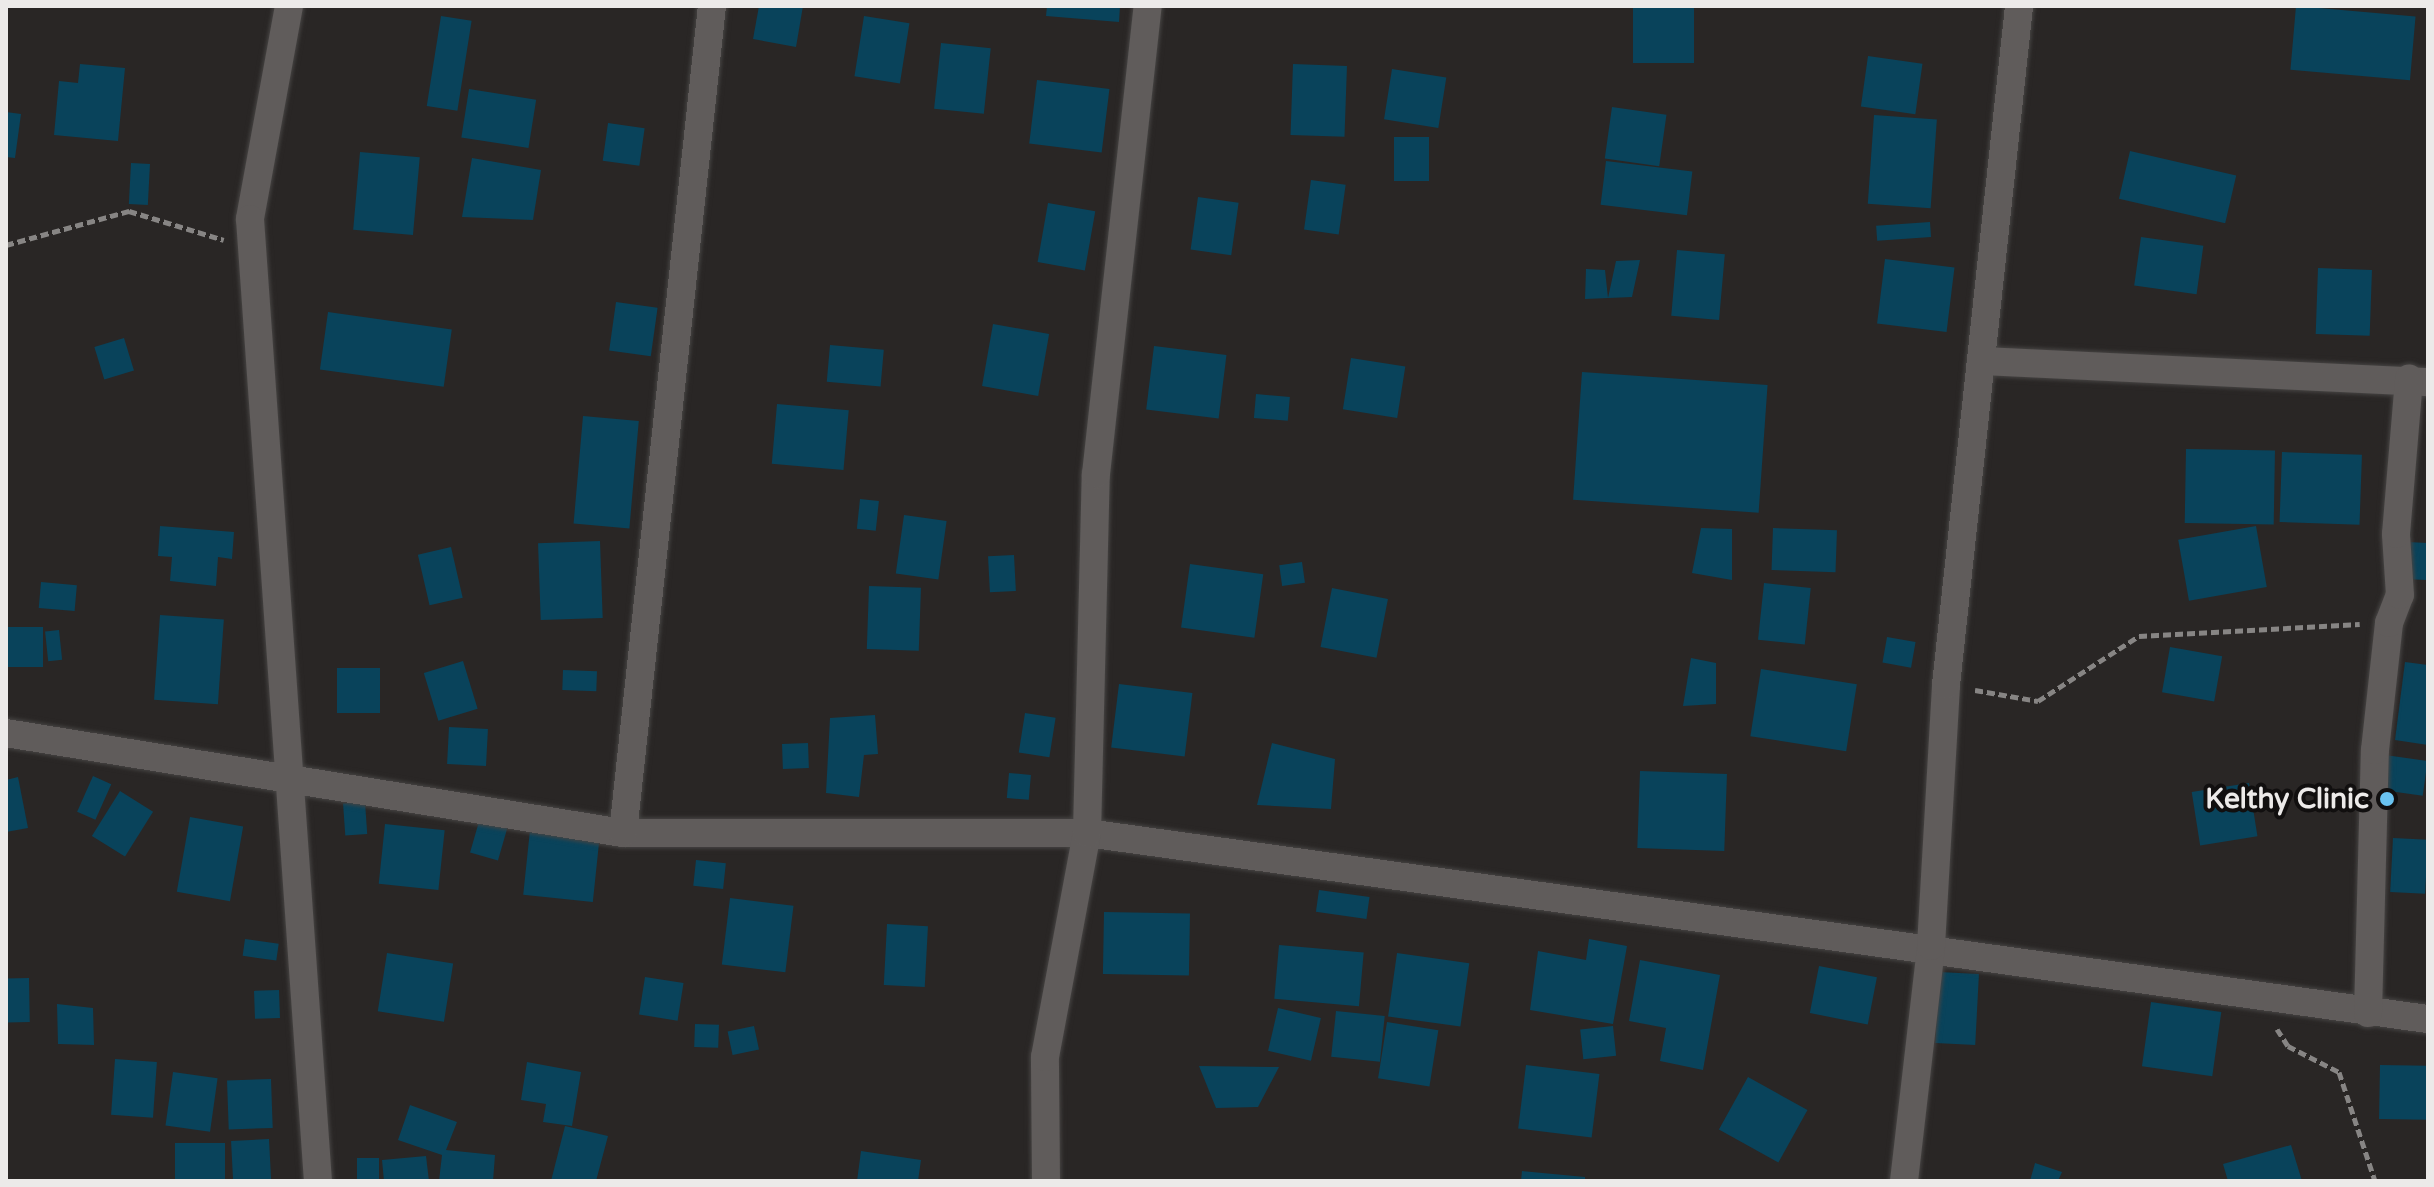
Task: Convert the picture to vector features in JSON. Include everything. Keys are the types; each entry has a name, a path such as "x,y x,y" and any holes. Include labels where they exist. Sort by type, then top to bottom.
{"street":[{"path":"289,6 250,219 318,1181"},
{"path":"623,833 712,6"},
{"path":"1046,1181 1045,1057 1087,833 1096,474 1148,6"},
{"path":"1904,1181 1931,946 1946,685 2019,6"},
{"path":"1981,361 2418,381 2396,534 2400,595 2389,623 2375,750 2368,1013"},
{"path":"6,733 288,776 623,833 1087,833 1817,936 1931,946 2260,1001 2428,1019"}],"path":[{"path":"6,245 129,211 251,249"},
{"path":"1946,685 2038,701 2139,636 2389,623"},
{"path":"2260,1001 2288,1046 2339,1072 2375,1181"}],"building":[{"path":"759,6 803,6 796,47 753,39"},
{"path":"1047,6 1120,6 1119,22 1046,16"},
{"path":"1633,6 1694,6 1694,63 1633,63"},
{"path":"2296,6 2416,16 2410,80 2290,70"},
{"path":"441,16 472,21 457,111 427,106"},
{"path":"864,16 909,23 900,83 854,76"},
{"path":"941,43 991,48 984,114 934,109"},
{"path":"1868,56 1922,64 1915,114 1861,107"},
{"path":"80,64 125,68 118,141 54,135 59,81 78,83"},
{"path":"1293,64 1347,66 1344,137 1291,135"},
{"path":"1392,69 1446,78 1438,128 1384,119"},
{"path":"1037,80 1109,89 1102,152 1029,144"},
{"path":"469,89 536,100 528,148 461,137"},
{"path":"1612,107 1666,115 1659,166 1605,158"},
{"path":"6,112 21,114 15,158 6,157"},
{"path":"1874,115 1937,119 1931,208 1868,204"},
{"path":"608,123 645,128 639,166 603,161"},
{"path":"1394,137 1429,137 1429,181 1394,181"},
{"path":"2130,151 2236,176 2225,223 2119,199"},
{"path":"360,152 420,157 413,235 353,230"},
{"path":"472,158 541,170 533,220 462,217"},
{"path":"1606,161 1692,172 1687,215 1601,205"},
{"path":"131,163 150,164 148,205 129,204"},
{"path":"1311,180 1346,185 1339,234 1304,230"},
{"path":"1198,197 1239,203 1231,255 1191,249"},
{"path":"1048,203 1095,211 1085,270 1038,262"},
{"path":"1930,222 1931,237 1877,241 1876,226"},
{"path":"2141,237 2203,246 2197,294 2134,286"},
{"path":"1677,250 1725,254 1719,320 1671,316"},
{"path":"1885,259 1954,268 1947,332 1877,324"},
{"path":"1640,260 1632,297 1585,299 1586,269 1605,270 1608,298 1616,261"},
{"path":"2318,268 2372,270 2370,336 2316,334"},
{"path":"616,302 658,308 651,356 609,351"},
{"path":"328,312 452,329 444,387 320,369"},
{"path":"993,324 1049,334 1038,396 982,386"},
{"path":"124,338 134,371 104,380 94,347"},
{"path":"830,345 884,350 881,387 827,382"},
{"path":"1154,346 1226,355 1219,418 1146,410"},
{"path":"1351,358 1405,367 1397,418 1343,409"},
{"path":"1582,372 1768,385 1759,513 1573,500"},
{"path":"1256,394 1290,397 1288,421 1254,418"},
{"path":"777,404 849,410 843,470 772,464"},
{"path":"583,416 639,421 629,528 574,524"},
{"path":"2186,449 2275,451 2274,525 2185,523"},
{"path":"2282,452 2362,455 2360,525 2280,522"},
{"path":"860,499 879,501 876,531 857,529"},
{"path":"904,515 947,521 938,579 896,573"},
{"path":"160,526 234,532 232,559 218,557 216,586 170,581 172,557 158,556"},
{"path":"2256,526 2267,587 2189,601 2178,540"},
{"path":"1701,528 1732,529 1732,580 1692,573"},
{"path":"1773,528 1837,530 1835,572 1772,570"},
{"path":"600,541 603,618 541,620 538,543"},
{"path":"2407,542 2428,543 2426,580 2405,579"},
{"path":"451,547 463,598 430,605 418,555"},
{"path":"1014,555 1016,591 990,592 988,556"},
{"path":"1302,562 1305,583 1282,586 1279,565"},
{"path":"1190,564 1263,574 1254,638 1181,627"},
{"path":"41,582 77,585 75,611 39,608"},
{"path":"1764,583 1811,588 1805,645 1758,640"},
{"path":"869,586 921,588 919,651 867,649"},
{"path":"1332,588 1388,599 1377,658 1321,647"},
{"path":"160,615 224,619 218,704 154,700"},
{"path":"7,627 43,627 43,667 7,667"},
{"path":"59,630 62,660 48,661 45,631"},
{"path":"1887,637 1916,642 1911,668 1882,663"},
{"path":"2170,647 2222,656 2214,702 2162,692"},
{"path":"1691,658 1716,663 1716,704 1683,706"},
{"path":"463,661 478,709 438,721 424,673"},
{"path":"2405,662 2428,665 2428,745 2395,740"},
{"path":"337,668 380,668 380,713 337,713"},
{"path":"1761,669 1857,684 1846,751 1750,736"},
{"path":"563,670 597,671 596,691 562,690"},
{"path":"1119,684 1192,693 1185,757 1111,748"},
{"path":"1025,713 1056,718 1049,757 1019,753"},
{"path":"875,715 878,754 864,755 859,797 826,793 830,718"},
{"path":"449,727 488,729 486,766 447,764"},
{"path":"808,743 809,768 783,769 782,744"},
{"path":"1272,743 1335,759 1331,809 1257,805"},
{"name":"Kelthy Clinic","path":"2385,755 2428,761 2423,796 2380,790"},
{"path":"1640,771 1727,774 1724,851 1637,848"},
{"path":"1009,773 1031,775 1029,800 1007,798"},
{"path":"93,776 111,784 95,820 77,812"},
{"path":"18,777 28,828 6,832 6,780"},
{"path":"2249,783 2257,836 2200,845 2192,792"},
{"path":"120,791 153,812 125,857 92,836"},
{"path":"365,802 367,834 345,835 343,804"},
{"path":"190,817 243,826 230,901 177,892"},
{"path":"480,818 508,826 498,861 470,853"},
{"path":"385,824 445,830 438,890 379,884"},
{"path":"530,830 600,837 593,902 523,895"},
{"path":"2393,838 2428,840 2425,894 2390,892"},
{"path":"696,860 726,863 723,889 693,886"},
{"path":"1319,890 1370,897 1366,919 1316,912"},
{"path":"730,898 794,906 785,972 722,965"},
{"path":"1104,912 1190,914 1189,975 1103,974"},
{"path":"887,924 928,926 925,987 884,985"},
{"path":"245,939 279,944 276,961 243,956"},
{"path":"1589,939 1627,946 1613,1024 1530,1010 1538,951 1586,960"},
{"path":"1279,945 1364,952 1359,1006 1274,999"},
{"path":"387,953 453,963 444,1022 378,1011"},
{"path":"1397,953 1469,963 1460,1027 1388,1016"},
{"path":"1640,960 1720,975 1703,1070 1660,1061 1666,1028 1629,1021"},
{"path":"1819,966 1877,977 1868,1024 1810,1013"},
{"path":"1939,972 1979,974 1975,1045 1935,1043"},
{"path":"645,977 684,983 678,1021 639,1015"},
{"path":"6,978 29,978 30,1022 7,1022"},
{"path":"279,990 280,1018 255,1019 254,991"},
{"path":"2151,1002 2221,1012 2212,1076 2142,1066"},
{"path":"57,1004 93,1008 94,1045 58,1044"},
{"path":"1278,1008 1321,1018 1311,1061 1268,1051"},
{"path":"1336,1011 1385,1016 1380,1062 1331,1057"},
{"path":"1387,1022 1438,1030 1429,1086 1378,1078"},
{"path":"695,1024 719,1025 718,1048 694,1047"},
{"path":"754,1026 759,1049 733,1055 728,1032"},
{"path":"1613,1026 1616,1056 1583,1059 1580,1029"},
{"path":"115,1059 157,1062 153,1118 111,1115"},
{"path":"527,1062 581,1072 572,1126 543,1122 546,1104 521,1100"},
{"path":"1526,1065 1599,1074 1592,1138 1518,1129"},
{"path":"2380,1065 2428,1066 2427,1120 2379,1119"},
{"path":"1199,1066 1279,1067 1258,1107 1216,1108"},
{"path":"173,1072 218,1078 210,1132 165,1125"},
{"path":"1748,1077 1807,1110 1778,1162 1719,1129"},
{"path":"271,1079 273,1128 229,1130 227,1081"},
{"path":"410,1105 457,1122 446,1150 495,1155 493,1181 439,1181 442,1155 398,1140"},
{"path":"565,1126 608,1136 596,1181 551,1181"},
{"path":"269,1139 271,1181 233,1181 231,1141"},
{"path":"175,1143 225,1143 225,1181 175,1181"},
{"path":"2291,1145 2302,1181 2228,1181 2223,1164"},
{"path":"861,1151 921,1160 918,1181 857,1181"},
{"path":"426,1156 429,1181 384,1181 382,1160"},
{"path":"357,1158 379,1158 379,1181 357,1181"},
{"path":"2035,1163 2062,1172 2058,1181 2030,1181"},
{"path":"1522,1171 1585,1177 1585,1181 1521,1181"}],"place":[{"name":"Kelthy Clinic","path":"2387,799"}]}
